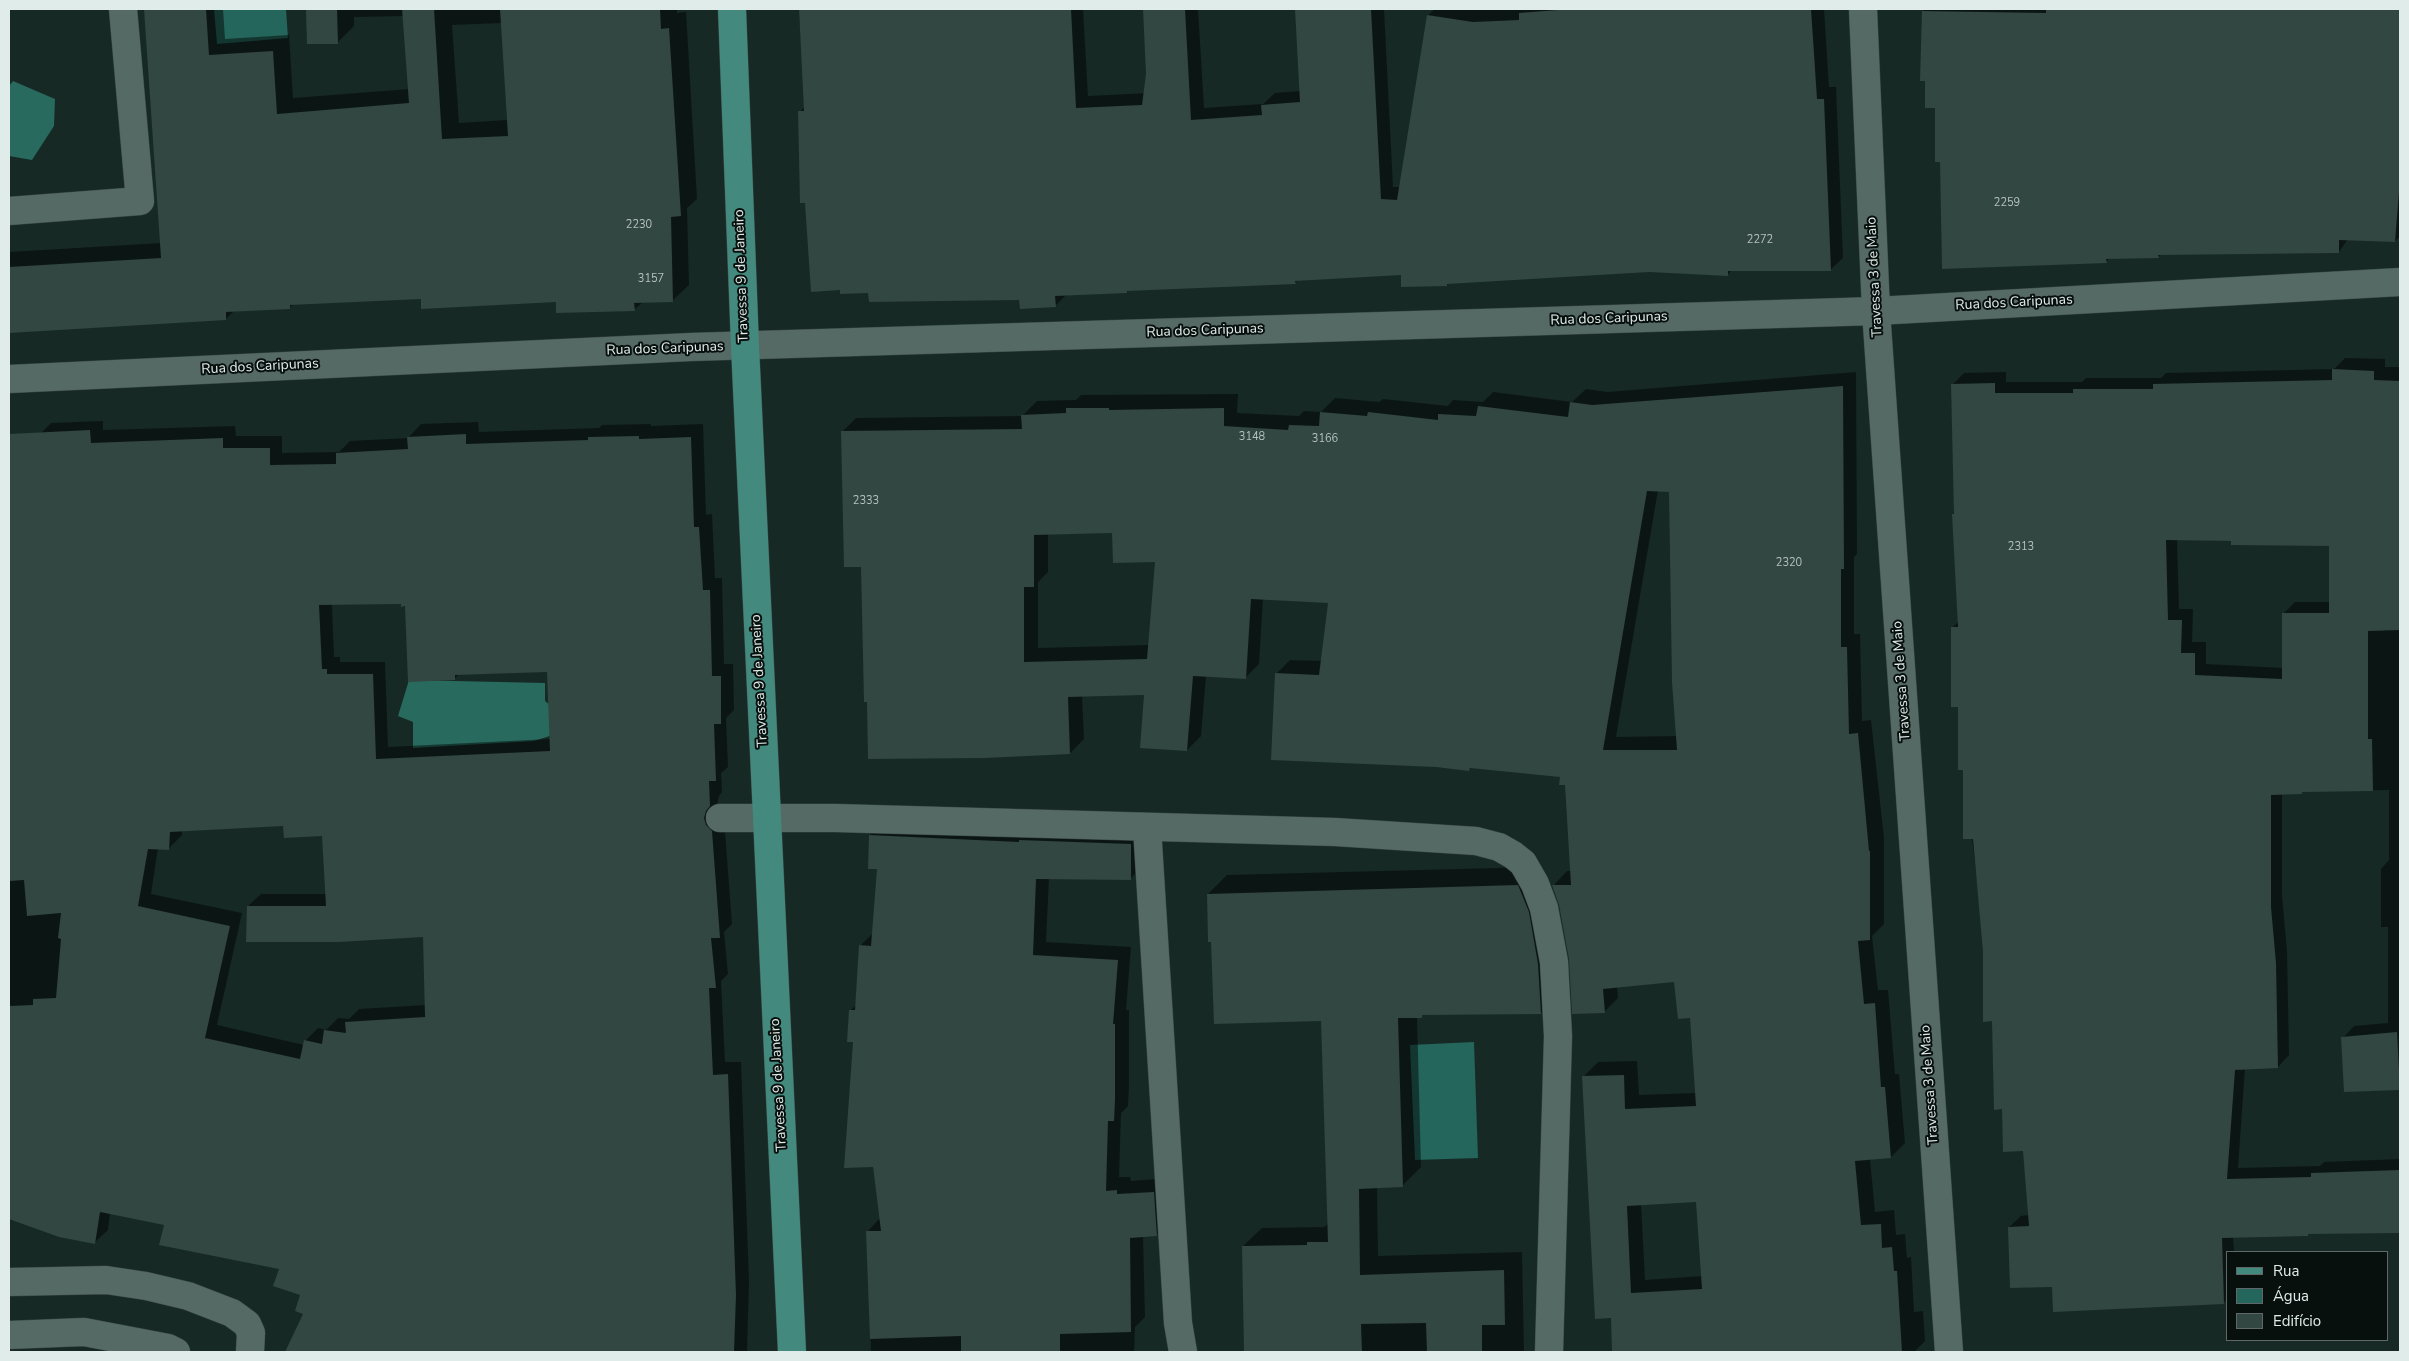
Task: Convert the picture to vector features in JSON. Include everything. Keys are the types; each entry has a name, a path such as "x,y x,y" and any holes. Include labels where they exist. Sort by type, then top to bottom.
{"main road":[{"name":"Travessa 9 de Janeiro","path":"732,9 766,817 792,1352"}],"street":[{"path":"9,211 140,201 123,9"},
{"name":"Travessa 3 de Maio","path":"1863,9 1876,311 1949,1352"},
{"name":"Rua dos Caripunas","path":"9,379 745,346 1876,311 2400,282"},
{"path":"720,818 766,817 1335,832 1456,839 1476,841 1499,847 1523,863 1535,884 1544,908 1554,962 1558,1036 1549,1352"},
{"path":"1147,827 1178,1323 1183,1352"},
{"path":"9,1282 106,1280 188,1296 232,1313 247,1324 251,1333 250,1352"},
{"path":"9,1335 84,1332 168,1348 176,1352"}],"shaded area":[{"path":"13,81 55,99 54,126 32,160 9,156 9,86"},
{"path":"409,680 545,683 545,701 555,709 553,735 534,741 413,748 413,722 398,716"}],"water":[{"path":"214,9 286,9 288,38 217,44"},
{"path":"1474,1042 1478,1158 1415,1160 1410,1045"}],"building":[{"path":"144,9 206,9 209,55 273,51 277,114 409,103 402,9 434,9 442,139 508,136 500,9 660,9 661,29 669,28 681,216 671,217 673,302 634,303 635,311 556,313 556,302 421,309 421,299 290,305 290,309 226,312 226,320 9,333 9,267 161,258"},
{"path":"306,9 337,9 338,44 307,44"},
{"path":"799,9 1071,9 1076,108 1142,105 1146,74 1143,9 1185,9 1191,120 1262,115 1261,105 1300,102 1295,9 1371,9 1381,199 1397,200 1427,15 1473,22 1519,20 1519,13 1570,9 1811,9 1817,99 1824,99 1831,271 1728,271 1728,276 1649,272 1447,284 1447,286 1401,287 1401,275 1295,281 1296,284 1055,296 1056,307 1020,309 1019,300 869,302 868,293 840,294 840,290 811,292 805,203 800,203 798,111 804,111"},
{"path":"2046,9 2400,9 2400,179 2395,242 2339,240 2339,253 2158,255 2159,258 2106,259 2107,263 1942,269 1940,162 1935,162 1935,108 1925,108 1925,81 1920,81 1922,11 2046,13"},
{"path":"2332,369 2374,371 2374,380 2400,381 2400,630 2368,631 2368,739 2372,739 2373,791 2302,792 2302,794 2271,795 2271,907 2276,963 2278,1068 2235,1070 2227,1179 2311,1177 2311,1173 2400,1170 2400,1233 2308,1234 2308,1236 2222,1238 2224,1304 2053,1312 2052,1287 2010,1288 2008,1227 2029,1226 2023,1151 2003,1152 2002,1109 1994,1110 1992,1021 1983,1022 1983,952 1973,839 1963,839 1963,770 1958,770 1958,707 1951,707 1951,627 1958,627 1952,514 1954,514 1951,384 1995,383 1995,393 2073,393 2073,389 2153,389 2153,384 2332,380","holes":["2166,540 2231,541 2231,545 2329,546 2329,613 2282,613 2282,679 2195,675 2195,653 2181,653 2182,620 2168,620"]},
{"path":"1843,386 1844,569 1841,569 1841,647 1847,647 1849,734 1858,733 1870,851 1870,940 1858,941 1864,1004 1875,1003 1881,1087 1885,1087 1891,1158 1855,1161 1861,1225 1881,1224 1882,1248 1892,1247 1894,1271 1897,1271 1902,1352 1612,1352 1611,1318 1595,1319 1582,1076 1624,1075 1625,1109 1696,1106 1690,1018 1678,1019 1674,982 1603,989 1605,1013 1572,1014 1569,959 1559,905 1552,885 1571,885 1565,785 1559,785 1560,777 1470,768 1469,771 1436,767 1271,760 1275,673 1319,675 1328,603 1251,599 1246,679 1193,676 1187,751 1140,748 1144,695 1068,697 1070,754 985,758 868,759 867,702 864,702 861,567 844,567 841,431 1022,429 1021,415 1066,413 1066,408 1109,408 1109,410 1224,408 1224,426 1288,430 1289,425 1319,426 1320,412 1367,416 1368,412 1438,420 1438,414 1476,416 1478,406 1568,417 1570,402 1592,405","holes":["1647,491 1669,492 1672,682 1677,750 1603,750","1112,533 1113,563 1155,562 1147,659 1024,662 1024,587 1034,587 1034,535","1696,1202 1702,1289 1631,1293 1627,1206"]},
{"path":"90,430 91,443 223,438 223,448 270,448 270,465 336,464 336,453 408,449 407,437 466,434 466,444 588,440 588,437 639,436 639,439 691,437 694,527 699,527 703,590 710,590 712,676 721,676 721,724 714,724 716,781 709,781 710,806 704,818 706,825 712,831 720,938 711,938 716,988 709,988 713,1075 728,1074 736,1295 734,1352 285,1352 303,1314 295,1311 300,1295 273,1286 279,1269 159,1245 164,1225 100,1212 95,1244 59,1237 9,1219 9,1006 33,1005 33,999 56,998 61,939 58,938 61,913 27,916 24,880 9,881 9,434","holes":["401,604 401,607 405,606 408,682 455,680 455,675 547,672 550,751 376,759 373,674 327,674 327,669 322,669 319,605","283,826 284,838 322,836 326,906 247,906 246,942 339,942 423,937 425,1017 345,1022 346,1033 324,1030 322,1044 304,1040 300,1059 205,1038 230,926 138,906 148,849 169,850 170,832"]},
{"path":"869,835 1019,842 1019,840 1131,844 1131,880 1036,879 1033,955 1118,960 1113,1024 1115,1024 1114,1121 1108,1121 1106,1191 1117,1190 1117,1194 1154,1192 1157,1236 1130,1238 1131,1332 1060,1334 1060,1352 961,1352 961,1336 870,1339 866,1231 881,1231 873,1167 844,1168 853,1042 847,1042 849,1010 855,1010 859,945 871,946 877,869 868,869"},
{"path":"1518,885 1529,912 1538,964 1541,1014 1422,1015 1422,1018 1398,1018 1403,1187 1359,1189 1360,1275 1504,1270 1505,1325 1482,1325 1482,1352 1427,1352 1426,1323 1361,1324 1362,1352 1244,1352 1242,1246 1307,1245 1307,1242 1328,1242 1321,1021 1214,1024 1211,942 1208,942 1207,894"},
{"path":"2397,1032 2400,1090 2344,1092 2341,1037"}]}
